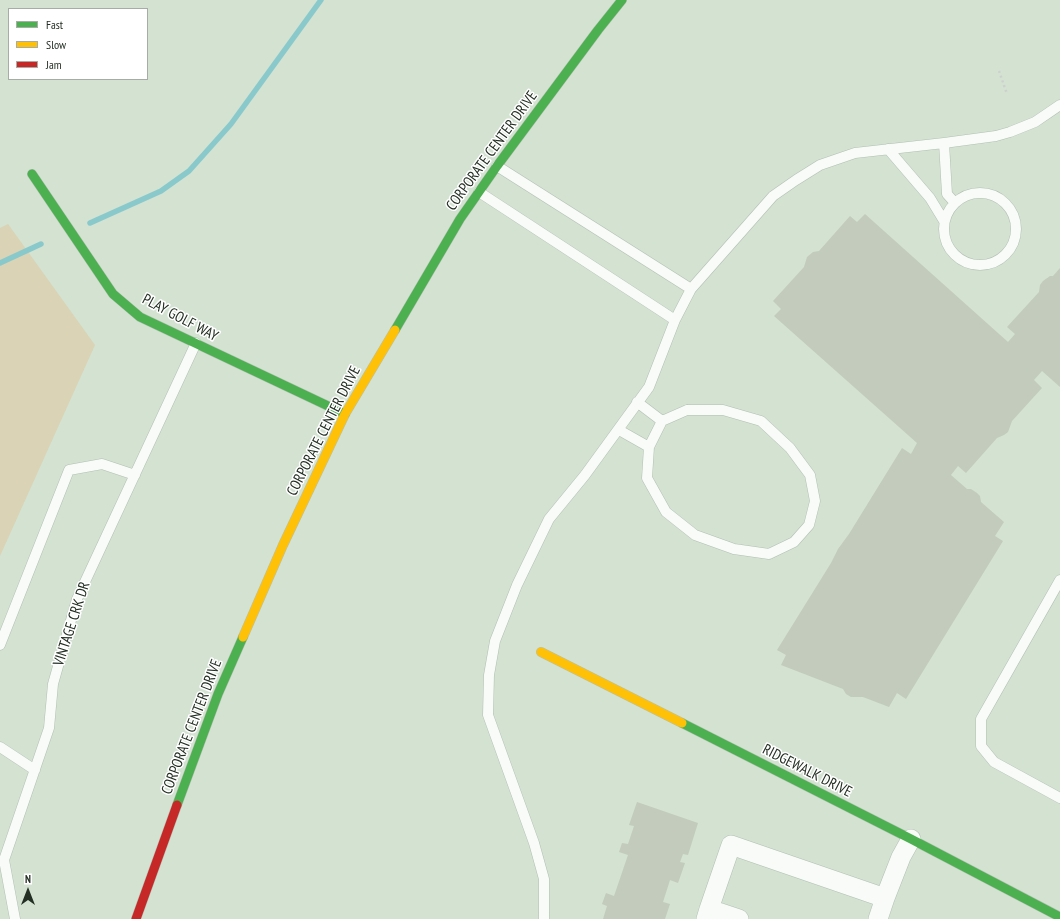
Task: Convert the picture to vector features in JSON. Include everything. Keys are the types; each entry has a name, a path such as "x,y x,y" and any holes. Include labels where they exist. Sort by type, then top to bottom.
{"street":[{"name":"CORPORATE CENTER DRIVE","path":"136,919 218,694 283,545 345,414 456,226 497,166 622,0"},
{"name":"PLAY GOLF WAY","path":"32,174 113,294 140,317 345,414"},
{"name":"RIDGEWALK DRIVE","path":"541,652 911,839 1060,917"},
{"path":"878,919 884,898 901,857 911,839"},
{"path":"740,919 708,914 731,845 884,898"}],"lane":[{"path":"544,919 544,880 534,843 488,715 489,675 495,641 517,585 549,519 585,475 649,387 675,320 691,289 773,196 820,165 854,153 996,136 1035,122 1060,105"},
{"path":"944,143 947,194 955,202"},
{"path":"888,149 930,198 944,221"},
{"path":"497,166 691,289"},
{"path":"479,192 675,320"},
{"path":"980,192 998,197 1012,210 1017,229 1012,248 998,261 980,266 961,261 947,248 942,229 944,221 947,210 961,197 980,192"},
{"name":"VINTAGE CRK DR","path":"15,919 4,860 49,728 53,684 77,599 196,343"},
{"path":"637,402 662,421"},
{"path":"687,410 723,410 761,421 790,448 810,475 815,502 809,525 794,542 769,554 734,549 695,535 666,512 648,478 649,448 662,421 687,410"},
{"path":"619,430 649,448"},
{"path":"0,646 69,470 102,464 135,475"},
{"path":"1060,580 981,719 981,746 994,762 1060,798"},
{"path":"0,747 35,770"}],"path":[{"path":"999,71 1007,94"}],"shaded area":[{"path":"8,224 95,345 0,556 0,228"}],"building":[{"path":"865,214 1008,342 1015,334 1007,327 1039,292 1040,285 1043,281 1050,276 1053,276 1060,268 1060,387 1042,371 1034,380 1042,388 1012,421 1008,432 997,438 966,473 958,466 951,475 967,489 971,489 977,493 980,496 981,502 1004,522 995,536 1003,541 906,699 897,693 889,707 863,697 851,697 846,694 843,689 781,665 786,655 777,650 831,563 838,549 849,534 902,448 911,454 917,443 774,316 781,309 773,301 804,267 807,257 813,252 819,251 850,216 857,222"},
{"path":"637,802 698,823 688,855 683,854 680,862 685,863 678,883 670,880 663,902 670,904 665,919 603,919 607,906 602,904 606,893 614,896 628,855 619,852 622,843 628,844 634,826 629,825"}],"waterway":[{"path":"90,223 161,191 189,171 231,124 321,0"},
{"path":"0,263 41,244"}],"traffic: fast":[{"path":"395,330 460,219 497,166 622,0"},
{"path":"32,174 113,294 140,317 345,414"},
{"path":"177,805 218,694 243,637"},
{"path":"682,723 911,839 1060,917"}],"traffic: slow":[{"path":"243,637 283,545 345,414 395,330"},
{"path":"541,652 682,723"}],"traffic: jam":[{"path":"136,919 177,805"}]}
